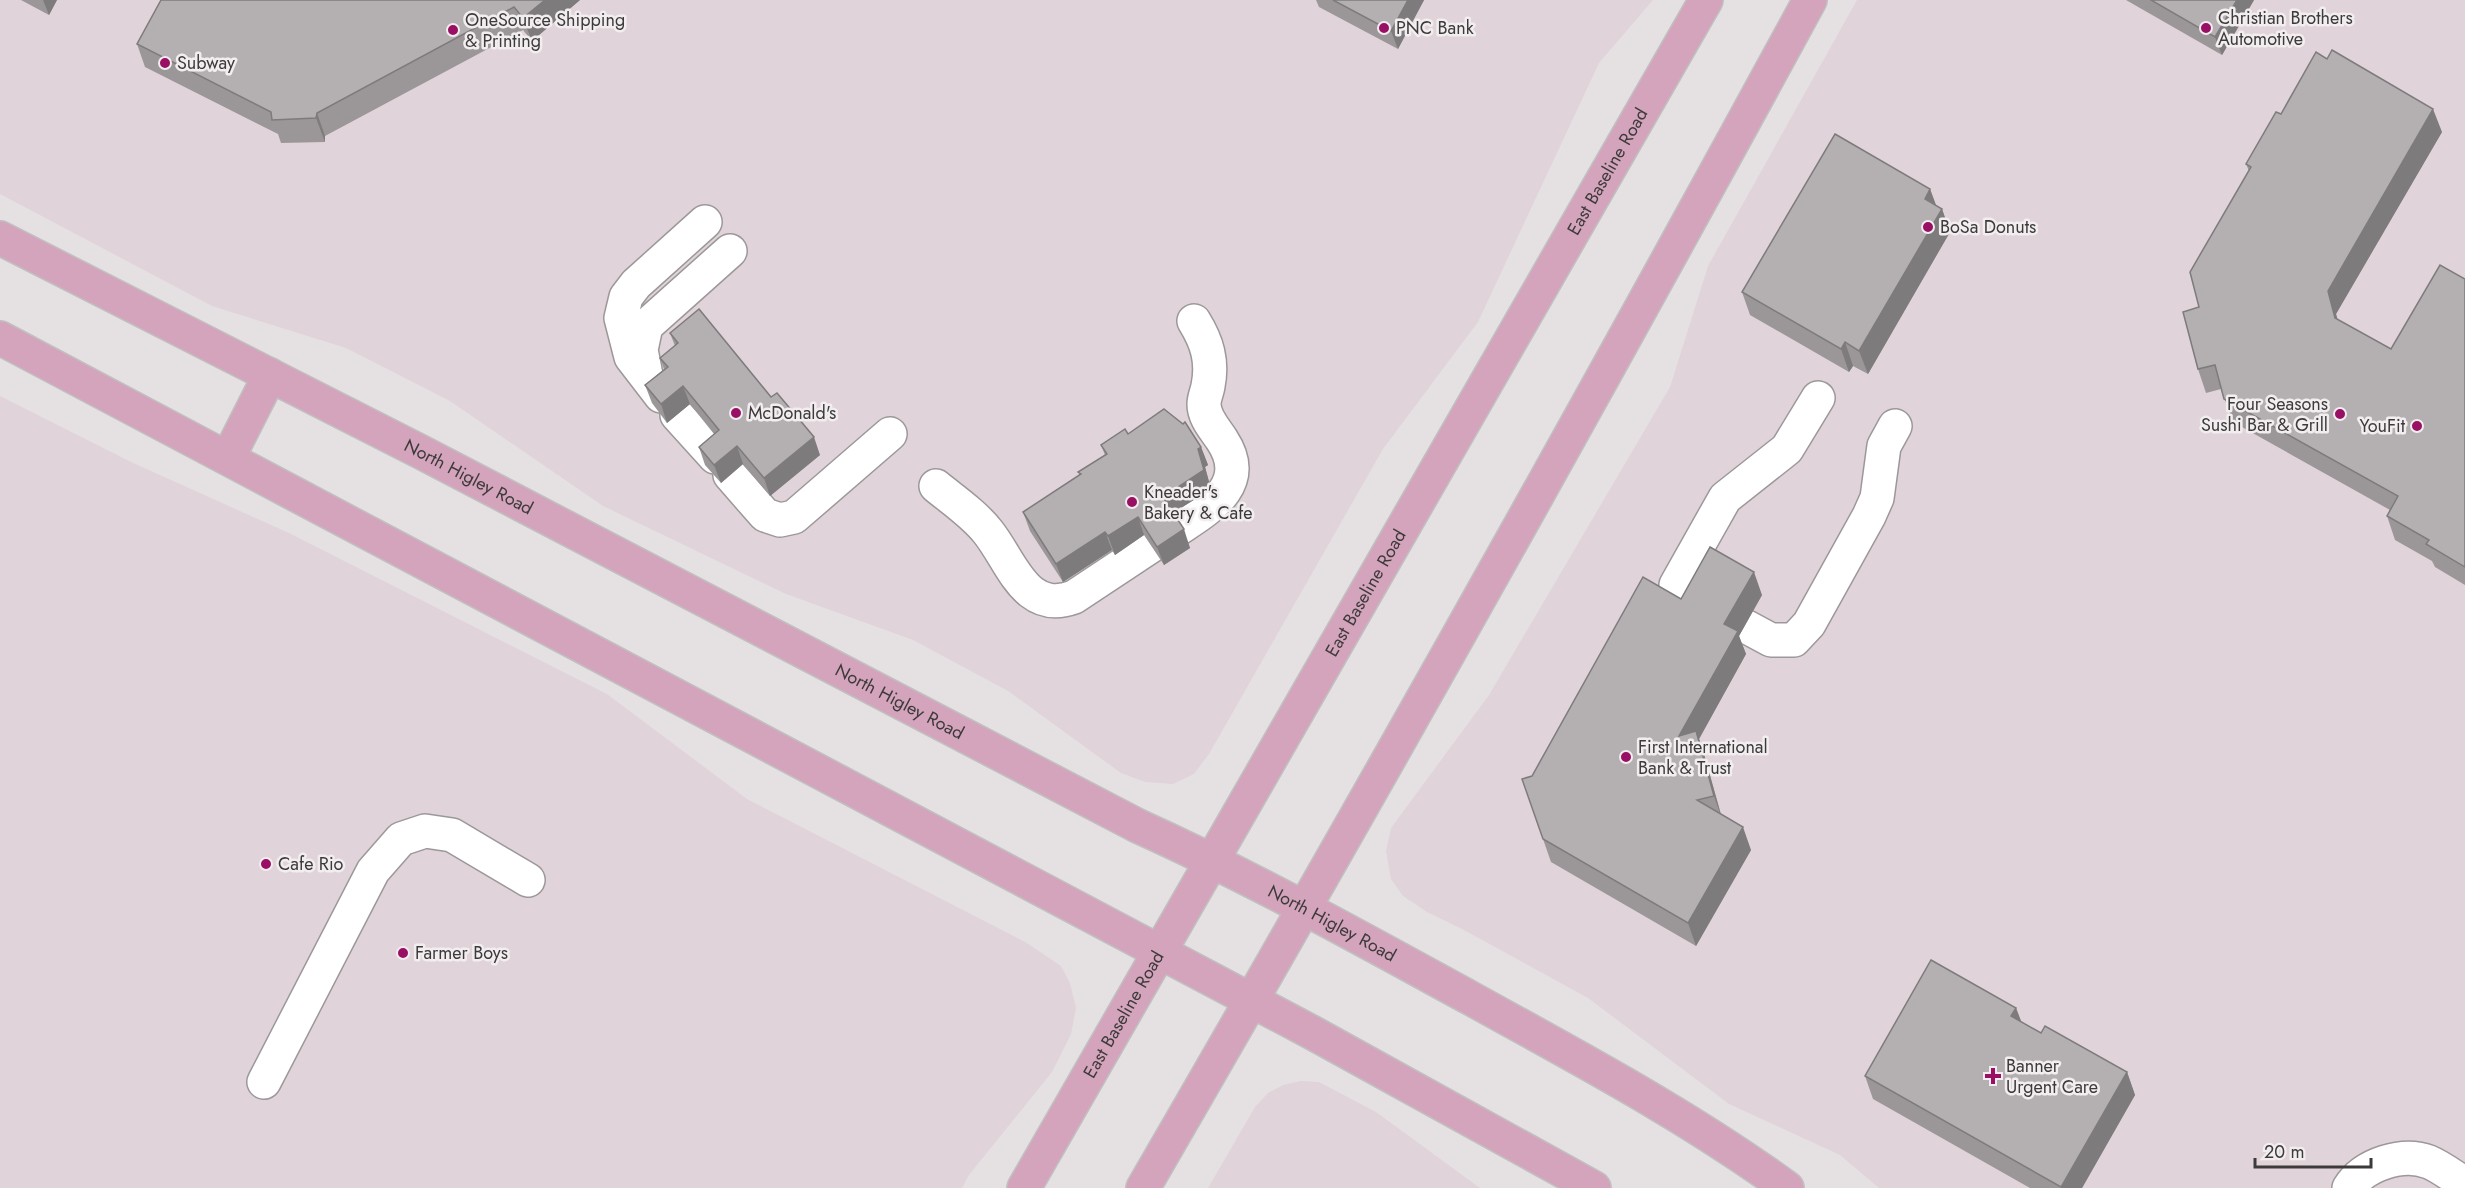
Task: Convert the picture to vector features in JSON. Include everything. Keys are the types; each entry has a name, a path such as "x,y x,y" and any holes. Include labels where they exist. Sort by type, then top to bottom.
{"main road":[{"name":"East Baseline Road","path":"1024,1188 1706,0"},
{"path":"1143,1188 1251,1002 1671,255 1810,0"},
{"name":"North Higley Road","path":"0,238 270,375 1138,826 1212,859 1542,1037 1672,1112 1787,1188"},
{"path":"0,338 1313,1033 1594,1188"},
{"path":"228,459 270,375"}],"lane":[{"path":"705,222 636,284 626,297 621,318 631,357 661,396 765,515 780,520 794,517 890,434"},
{"path":"661,396 641,350 646,326 730,251"},
{"path":"936,486 987,531 1024,586 1043,600 1061,602 1074,597 1210,508 1225,495 1232,462 1224,442 1209,422 1204,405 1209,385 1210,356 1206,339 1194,321"},
{"path":"1702,599 1676,585 1725,498 1786,449 1818,398"},
{"path":"1745,626 1772,640 1794,640 1809,624 1877,498 1884,446 1894,426"},
{"path":"264,1082 373,871 401,839 425,831 452,835 528,880"},
{"path":"2349,1188 2365,1171 2408,1158 2429,1162 2465,1184"}],"shaded area":[{"path":"0,0 1653,0 1599,63 1478,322 1383,449 1209,754 1194,774 1173,784 1145,782 1121,773 1008,691 913,640 786,594 603,506 450,401 346,348 212,306 0,194"},
{"path":"1857,0 2465,0 2465,1188 1879,1188 1840,1155 1729,1104 1588,998 1427,912 1403,896 1391,879 1386,851 1391,828 1489,695 1670,387 1708,266"},
{"path":"0,396 131,462 289,533 607,694 747,799 1027,943 1061,966 1070,983 1076,1008 1071,1034 1052,1072 969,1175 962,1188 0,1188"},
{"path":"1301,1081 1319,1082 1376,1112 1480,1188 1208,1188 1255,1107 1268,1093 1283,1085"}],"building":[{"path":"161,0 545,0 523,18 514,7 317,113 316,118 272,120 271,112 137,44"},
{"path":"1333,0 1408,0 1391,31"},
{"path":"2151,0 2237,0 2215,37"},
{"path":"2332,50 2433,109 2328,291 2335,318 2391,349 2440,265 2465,279 2465,567 2426,544 2429,540 2387,516 2398,496 2224,399 2215,365 2198,369 2183,312 2199,307 2190,272 2251,167 2246,164 2276,112 2281,114 2316,52 2327,59"},
{"path":"1835,134 1930,189 1925,199 1942,209 1859,351 1845,342 1841,349 1742,292"},
{"name":"McDonald's","path":"699,309 771,397 777,393 814,437 764,478 737,446 714,465 699,447 719,430 683,386 661,404 645,385 668,367 660,358 678,343 670,333"},
{"name":"Kneader's Bakery & Cafe","path":"1164,409 1183,424 1185,422 1201,447 1198,449 1204,470 1163,497 1184,529 1157,547 1138,517 1108,536 1105,532 1056,564 1023,512 1107,454 1101,445 1125,429 1128,434"},
{"name":"First International Bank & Trust","path":"1710,547 1754,572 1724,624 1738,631 1679,736 1696,731 1714,796 1697,800 1743,827 1688,923 1543,839 1522,779 1532,776 1643,577 1681,599"},
{"name":"Banner Urgent Care","path":"1931,960 2016,1008 2011,1016 2041,1033 2045,1026 2127,1072 2061,1187 1865,1076"}],"place":[{"name":"PNC Bank","path":"1384,28"},
{"name":"Christian Brothers Automotive","path":"2206,28"},
{"name":"OneSource Shipping & Printing","path":"453,30"},
{"name":"Subway","path":"165,63"},
{"name":"BoSa Donuts","path":"1928,227"},
{"name":"McDonald's","path":"736,413"},
{"name":"Four Seasons Sushi Bar & Grill","path":"2340,414"},
{"name":"YouFit","path":"2417,426"},
{"name":"Kneader's Bakery & Cafe","path":"1132,502"},
{"name":"First International Bank & Trust","path":"1626,757"},
{"name":"Cafe Rio","path":"266,864"},
{"name":"Farmer Boys","path":"403,953"},
{"name":"Banner Urgent Care","path":"1993,1076"}]}
